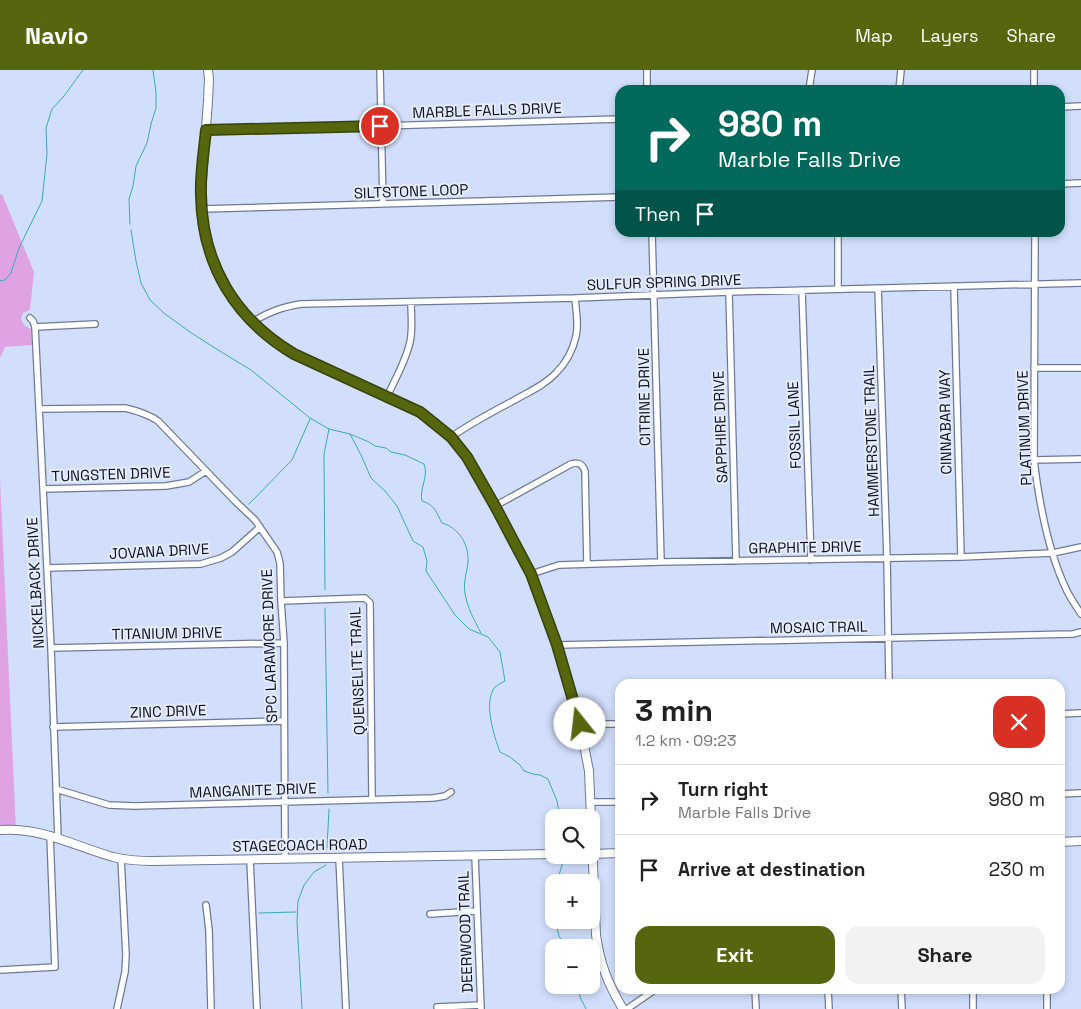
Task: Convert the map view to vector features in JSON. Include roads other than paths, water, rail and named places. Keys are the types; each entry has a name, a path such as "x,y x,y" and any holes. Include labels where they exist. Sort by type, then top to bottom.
{"street":[{"path":"208,70 206,130 201,186 202,209 205,237 228,292 252,322 279,345 294,354 420,412 451,437 467,457 531,574 557,645 580,724 589,771 591,809"},
{"path":"380,70 383,204"},
{"path":"647,70 647,85"},
{"path":"810,85 812,70"},
{"path":"900,85 901,70"},
{"path":"1034,70 1034,85"},
{"path":"1065,107 1081,106"},
{"name":"MARBLE FALLS DRIVE","path":"206,130 615,119"},
{"path":"1065,184 1081,183"},
{"name":"SILTSTONE LOOP","path":"202,209 615,197"},
{"name":"CITRINE DRIVE","path":"652,237 661,562"},
{"path":"838,237 838,290"},
{"name":"PLATINUM DRIVE","path":"1034,237 1034,460 1038,496 1053,553 1067,590 1081,614"},
{"name":"SULFUR SPRING DRIVE","path":"252,322 283,307 301,304 1081,283"},
{"name":"CINNABAR WAY","path":"954,286 961,557"},
{"name":"HAMMERSTONE TRAIL","path":"878,288 890,679"},
{"name":"FOSSIL LANE","path":"802,290 811,560"},
{"name":"SAPPHIRE DRIVE","path":"729,292 736,561"},
{"path":"451,437 476,420 544,384 556,374 572,351 576,336 575,298"},
{"path":"387,397 410,342 412,329 411,302"},
{"name":"NICKELBACK DRIVE","path":"0,970 55,966 54,836 56,789 51,648 35,326 30,318"},
{"path":"35,326 96,324"},
{"path":"1034,368 1081,368"},
{"name":"SPC LARAMORE DRIVE","path":"39,409 119,407 149,415 158,421 236,502 256,520 277,552 280,563 284,643 285,859"},
{"path":"1034,460 1081,459"},
{"path":"495,506 570,464 581,464 585,471 587,564"},
{"name":"TUNGSTEN DRIVE","path":"43,489 166,486 189,482 206,471"},
{"name":"JOVANA DRIVE","path":"47,568 201,564 221,558 232,552 260,527"},
{"name":"GRAPHITE DRIVE","path":"531,574 559,565 961,557 1053,553 1081,547"},
{"name":"QUENSELITE TRAIL","path":"281,601 365,598 370,603 372,799"},
{"name":"MOSAIC TRAIL","path":"557,645 1073,634 1081,632"},
{"name":"TITANIUM DRIVE","path":"51,648 284,643"},
{"path":"1065,714 1081,713"},
{"name":"ZINC DRIVE","path":"53,727 284,721"},
{"path":"580,724 615,724"},
{"name":"MANGANITE DRIVE","path":"56,789 118,806 433,798 445,796 451,792"},
{"path":"1065,794 1081,793"},
{"path":"591,802 615,802"},
{"name":"STAGECOACH ROAD","path":"0,830 22,830 54,836 112,856 152,861 545,854"},
{"path":"1065,842 1081,841"},
{"path":"600,854 615,853"},
{"name":"DEERWOOD TRAIL","path":"475,855 481,1007"},
{"path":"117,1009 125,972 126,955 121,858"},
{"path":"339,858 346,1009"},
{"path":"250,860 258,1009"},
{"path":"592,864 598,951 606,978 623,1009"},
{"path":"206,905 211,1009"},
{"path":"430,914 476,911"},
{"path":"627,1009 649,994"},
{"path":"755,994 756,1009"},
{"path":"828,994 829,1009"},
{"path":"901,994 902,1009"},
{"path":"972,994 973,1009"},
{"path":"1047,994 1047,1009"},
{"path":"437,1007 481,1007"}],"waterway":[{"path":"0,281 5,280 11,273 19,248 42,201 47,154 46,128 52,109 83,70"},
{"path":"130,224 129,199 136,166 147,143 156,108 153,70"},
{"path":"131,230 141,283 150,300 165,314 251,370 310,418 329,429 350,434 371,478 397,506 413,541 423,547 427,561 426,571 455,615 469,629 488,637 500,652 505,681 495,687 490,701 491,719 500,752 510,757 524,771 548,779 558,809"},
{"path":"249,504 292,460 310,419"},
{"path":"325,590 324,454 329,429"},
{"path":"350,434 375,446 386,448 391,452 405,455 424,464 425,474 421,496 422,501 432,507 442,523 458,533 465,543 468,555 465,593 469,608 481,633"},
{"path":"325,608 328,793"},
{"path":"327,848 329,809"},
{"path":"559,874 562,864"},
{"path":"302,1009 297,922 298,901 304,885 314,872 326,865"},
{"path":"259,913 296,912"},
{"path":"557,929 561,939"},
{"path":"580,994 586,1009"}]}
